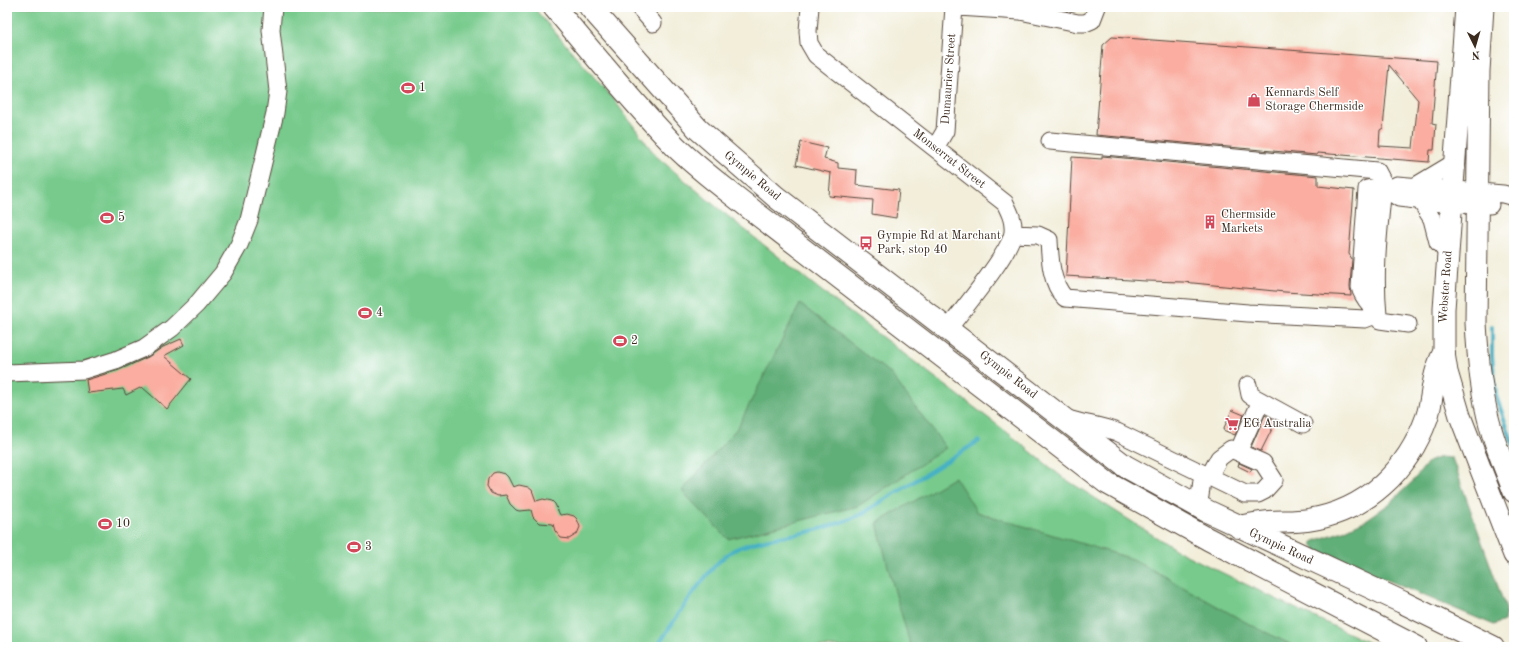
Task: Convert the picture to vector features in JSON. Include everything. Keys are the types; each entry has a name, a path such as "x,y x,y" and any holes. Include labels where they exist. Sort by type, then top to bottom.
{"highway":[{"name":"Gympie Road","path":"554,7 676,147 757,214 1107,483 1175,522 1416,647"},
{"name":"Gympie Road","path":"590,7 698,129 776,197 1125,466 1239,527 1402,602 1493,647"},
{"path":"1239,527 1268,522 1298,521 1322,517 1351,506 1368,497 1383,485 1408,457 1418,437 1427,417 1437,370 1444,353"}],"main road":[{"name":"Webster Road","path":"1466,7 1443,329 1444,353 1447,372 1460,416 1514,555"},
{"path":"1483,7 1479,71 1476,323 1481,378 1491,430 1514,492"}],"street":[{"path":"7,373 84,370 116,360 144,348 172,328 197,304 223,273 239,245 248,220 275,113 278,91 272,30 273,7"},
{"path":"639,7 653,23"},
{"name":"Monserrat Street","path":"810,7 808,31 809,43 816,55 1005,203 1012,217 1013,234"},
{"name":"Dumaurier Street","path":"935,148 945,131 954,7"},
{"path":"958,7 1020,11 1078,23 1085,23 1094,14"},
{"path":"1050,141 1377,171 1385,186 1398,198 1417,193 1514,204"},
{"path":"1417,193 1454,163"},
{"path":"1385,186 1367,189 1360,287 1366,300 1378,314 1380,320 1408,324"},
{"path":"1417,193 1432,219 1438,242 1448,253"},
{"path":"1478,199 1503,194 1514,197"},
{"path":"948,329 1004,253 1013,234 1038,235 1049,240 1050,258 1055,281 1059,292 1065,298 1317,317 1365,319 1378,314"},
{"path":"1248,385 1250,395 1303,424"},
{"path":"1238,452 1261,401"},
{"path":"1062,418 1103,427 1117,432 1207,475 1245,494 1264,492 1274,480 1263,463 1231,449 1219,458 1212,471 1207,475 1202,480 1200,496 1196,505"}],"green space":[{"path":"7,7 533,7 614,100 656,156 714,205 819,289 1008,433 1062,477 1178,551 1378,647 7,647"},
{"path":"800,304 891,374 946,448 858,506 728,539 682,491 738,427"},
{"path":"1440,457 1452,458 1506,609 1504,621 1494,625 1317,551 1312,545 1314,541 1343,531 1366,520 1389,504 1413,481 1428,462"},
{"path":"955,477 977,512 1133,559 1249,624 1296,647 911,647 877,523"}],"building":[{"name":"Kennards Self Storage Chermside","path":"1112,37 1437,61 1432,123 1436,124 1434,150 1430,150 1429,162 1317,153 1317,155 1096,135 1103,45","holes":["1389,65 1418,100 1413,148 1379,146 1380,130 1383,128"]},
{"path":"801,142 827,148 824,159 838,163 838,168 857,170 856,185 899,190 896,218 872,214 873,200 829,196 831,173 796,165"},
{"name":"Chermside Markets","path":"1102,156 1318,176 1318,186 1354,190 1349,254 1352,259 1350,286 1351,296 1285,292 1183,282 1066,276 1072,157 1102,159"},
{"path":"181,339 184,345 164,356 191,379 167,409 142,387 126,395 123,389 88,393 86,380 119,370 148,357 163,347"},
{"name":"EG Australia","path":"1232,410 1244,415 1235,435 1223,430"},
{"path":"1265,415 1276,421 1261,451 1251,447"},
{"path":"1239,463 1252,469 1250,472 1238,466"},
{"path":"497,472 505,474 513,487 519,485 528,487 532,490 536,501 543,499 552,501 560,515 567,514 574,516 580,527 577,534 569,539 561,538 555,531 553,524 539,523 533,517 531,510 516,510 510,504 506,495 498,496 491,493 487,486 488,479 493,473"}],"waterway":[{"path":"1492,327 1492,356 1496,396 1514,447"},
{"path":"657,647 703,580 724,557 734,550 761,541 821,529 860,515 979,441"}],"place":[{"name":"1","path":"408,88"},
{"name":"Kennards Self Storage Chermside","path":"1254,100"},
{"name":"5","path":"107,218"},
{"name":"Chermside Markets","path":"1210,222"},
{"name":"Gympie Rd at Marchant Park, stop 40","path":"866,243"},
{"name":"4","path":"365,313"},
{"name":"2","path":"620,341"},
{"name":"EG Australia","path":"1232,424"},
{"name":"10","path":"105,524"},
{"name":"3","path":"354,547"}]}
